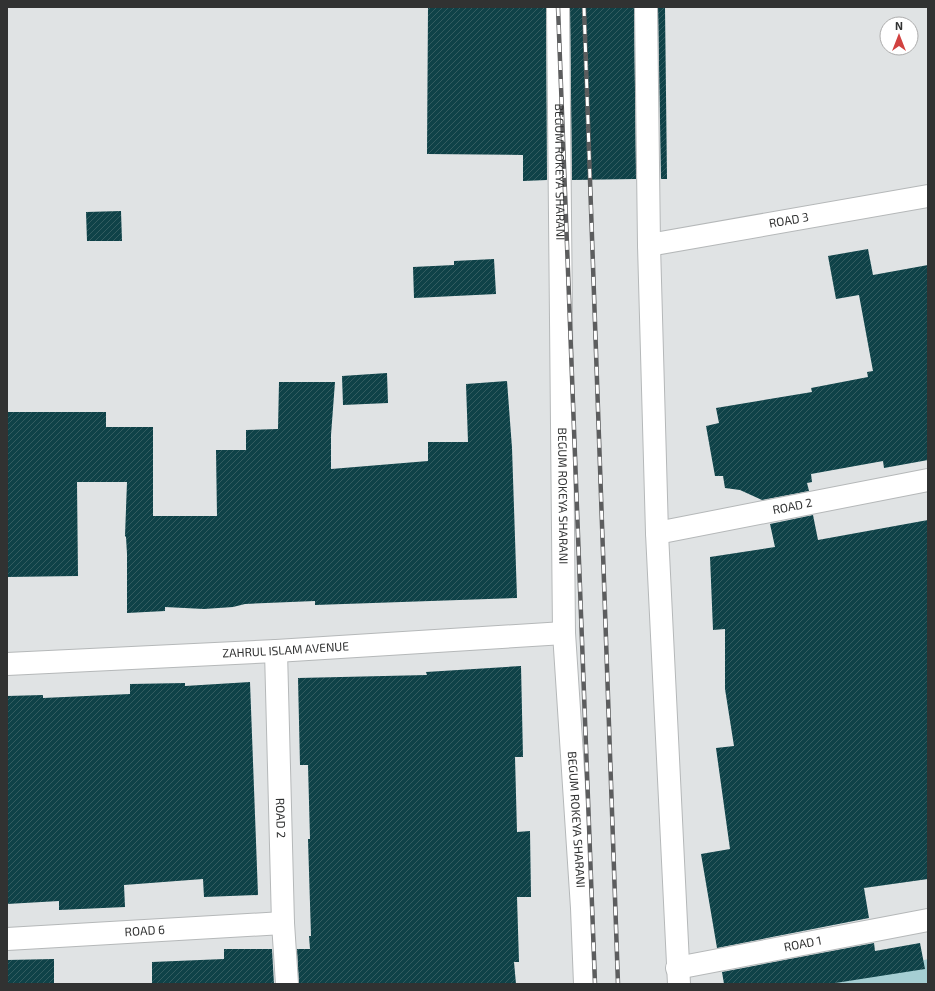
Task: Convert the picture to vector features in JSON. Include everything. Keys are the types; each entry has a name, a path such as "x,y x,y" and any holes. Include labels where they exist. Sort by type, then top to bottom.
{"street":[{"name":"BEGUM ROKEYA SHARANI","path":"558,7 564,633 582,908 585,984"},
{"path":"646,7 649,245 657,533 678,976"},
{"name":"ROAD 3","path":"649,245 928,196"},
{"name":"ROAD 2","path":"657,533 928,480"},
{"name":"ZAHRUL ISLAM AVENUE","path":"7,664 276,651 564,633"},
{"name":"ROAD 2","path":"276,651 282,923 287,984"},
{"name":"ROAD 1","path":"678,976 928,920"},
{"name":"ROAD 6","path":"7,939 282,923"}],"shaded area":[{"path":"928,959 928,984 829,984 873,974"}],"building":[{"path":"428,7 546,7 547,180 523,181 523,155 427,154"},
{"path":"570,7 634,7 636,179 572,180"},
{"path":"658,7 665,7 667,179 661,179"},
{"path":"121,211 122,241 87,241 86,212"},
{"path":"868,249 873,275 928,265 928,460 884,468 883,461 811,474 812,482 807,483 809,491 762,500 740,490 725,488 723,476 715,476 706,426 719,423 716,408 812,392 811,388 868,377 867,372 873,371 859,295 836,299 828,256"},
{"path":"494,259 496,294 414,298 413,267 454,265 454,261"},
{"path":"387,373 388,403 343,405 342,376"},
{"path":"507,381 512,448 517,598 315,605 315,601 245,604 233,607 204,609 165,607 165,611 127,613 127,554 125,536 127,482 77,482 78,576 7,577 7,412 106,412 106,427 153,427 153,516 217,516 216,450 246,450 246,430 278,429 279,382 335,382 331,435 331,469 428,461 428,442 468,442 466,384"},
{"path":"813,515 818,540 928,520 928,879 864,888 869,918 717,948 701,854 730,849 716,748 734,746 725,689 725,629 713,630 710,557 775,547 770,524"},
{"path":"521,666 523,757 515,757 517,832 530,831 531,897 517,897 519,962 514,962 516,984 299,984 297,949 310,949 309,936 311,936 308,839 310,839 308,765 300,765 298,678 427,675 426,672"},
{"path":"250,682 258,895 204,897 203,879 124,885 125,907 59,910 59,901 7,904 7,696 43,695 43,698 130,694 130,684 185,683 185,686"},
{"path":"874,943 875,951 920,943 925,969 829,984 724,984 722,972"},
{"path":"224,949 272,949 274,984 152,984 152,962 224,959"},
{"path":"54,959 54,984 7,984 7,960"}],"railway":[{"path":"558,7 595,984"},
{"path":"584,7 618,984"}]}
